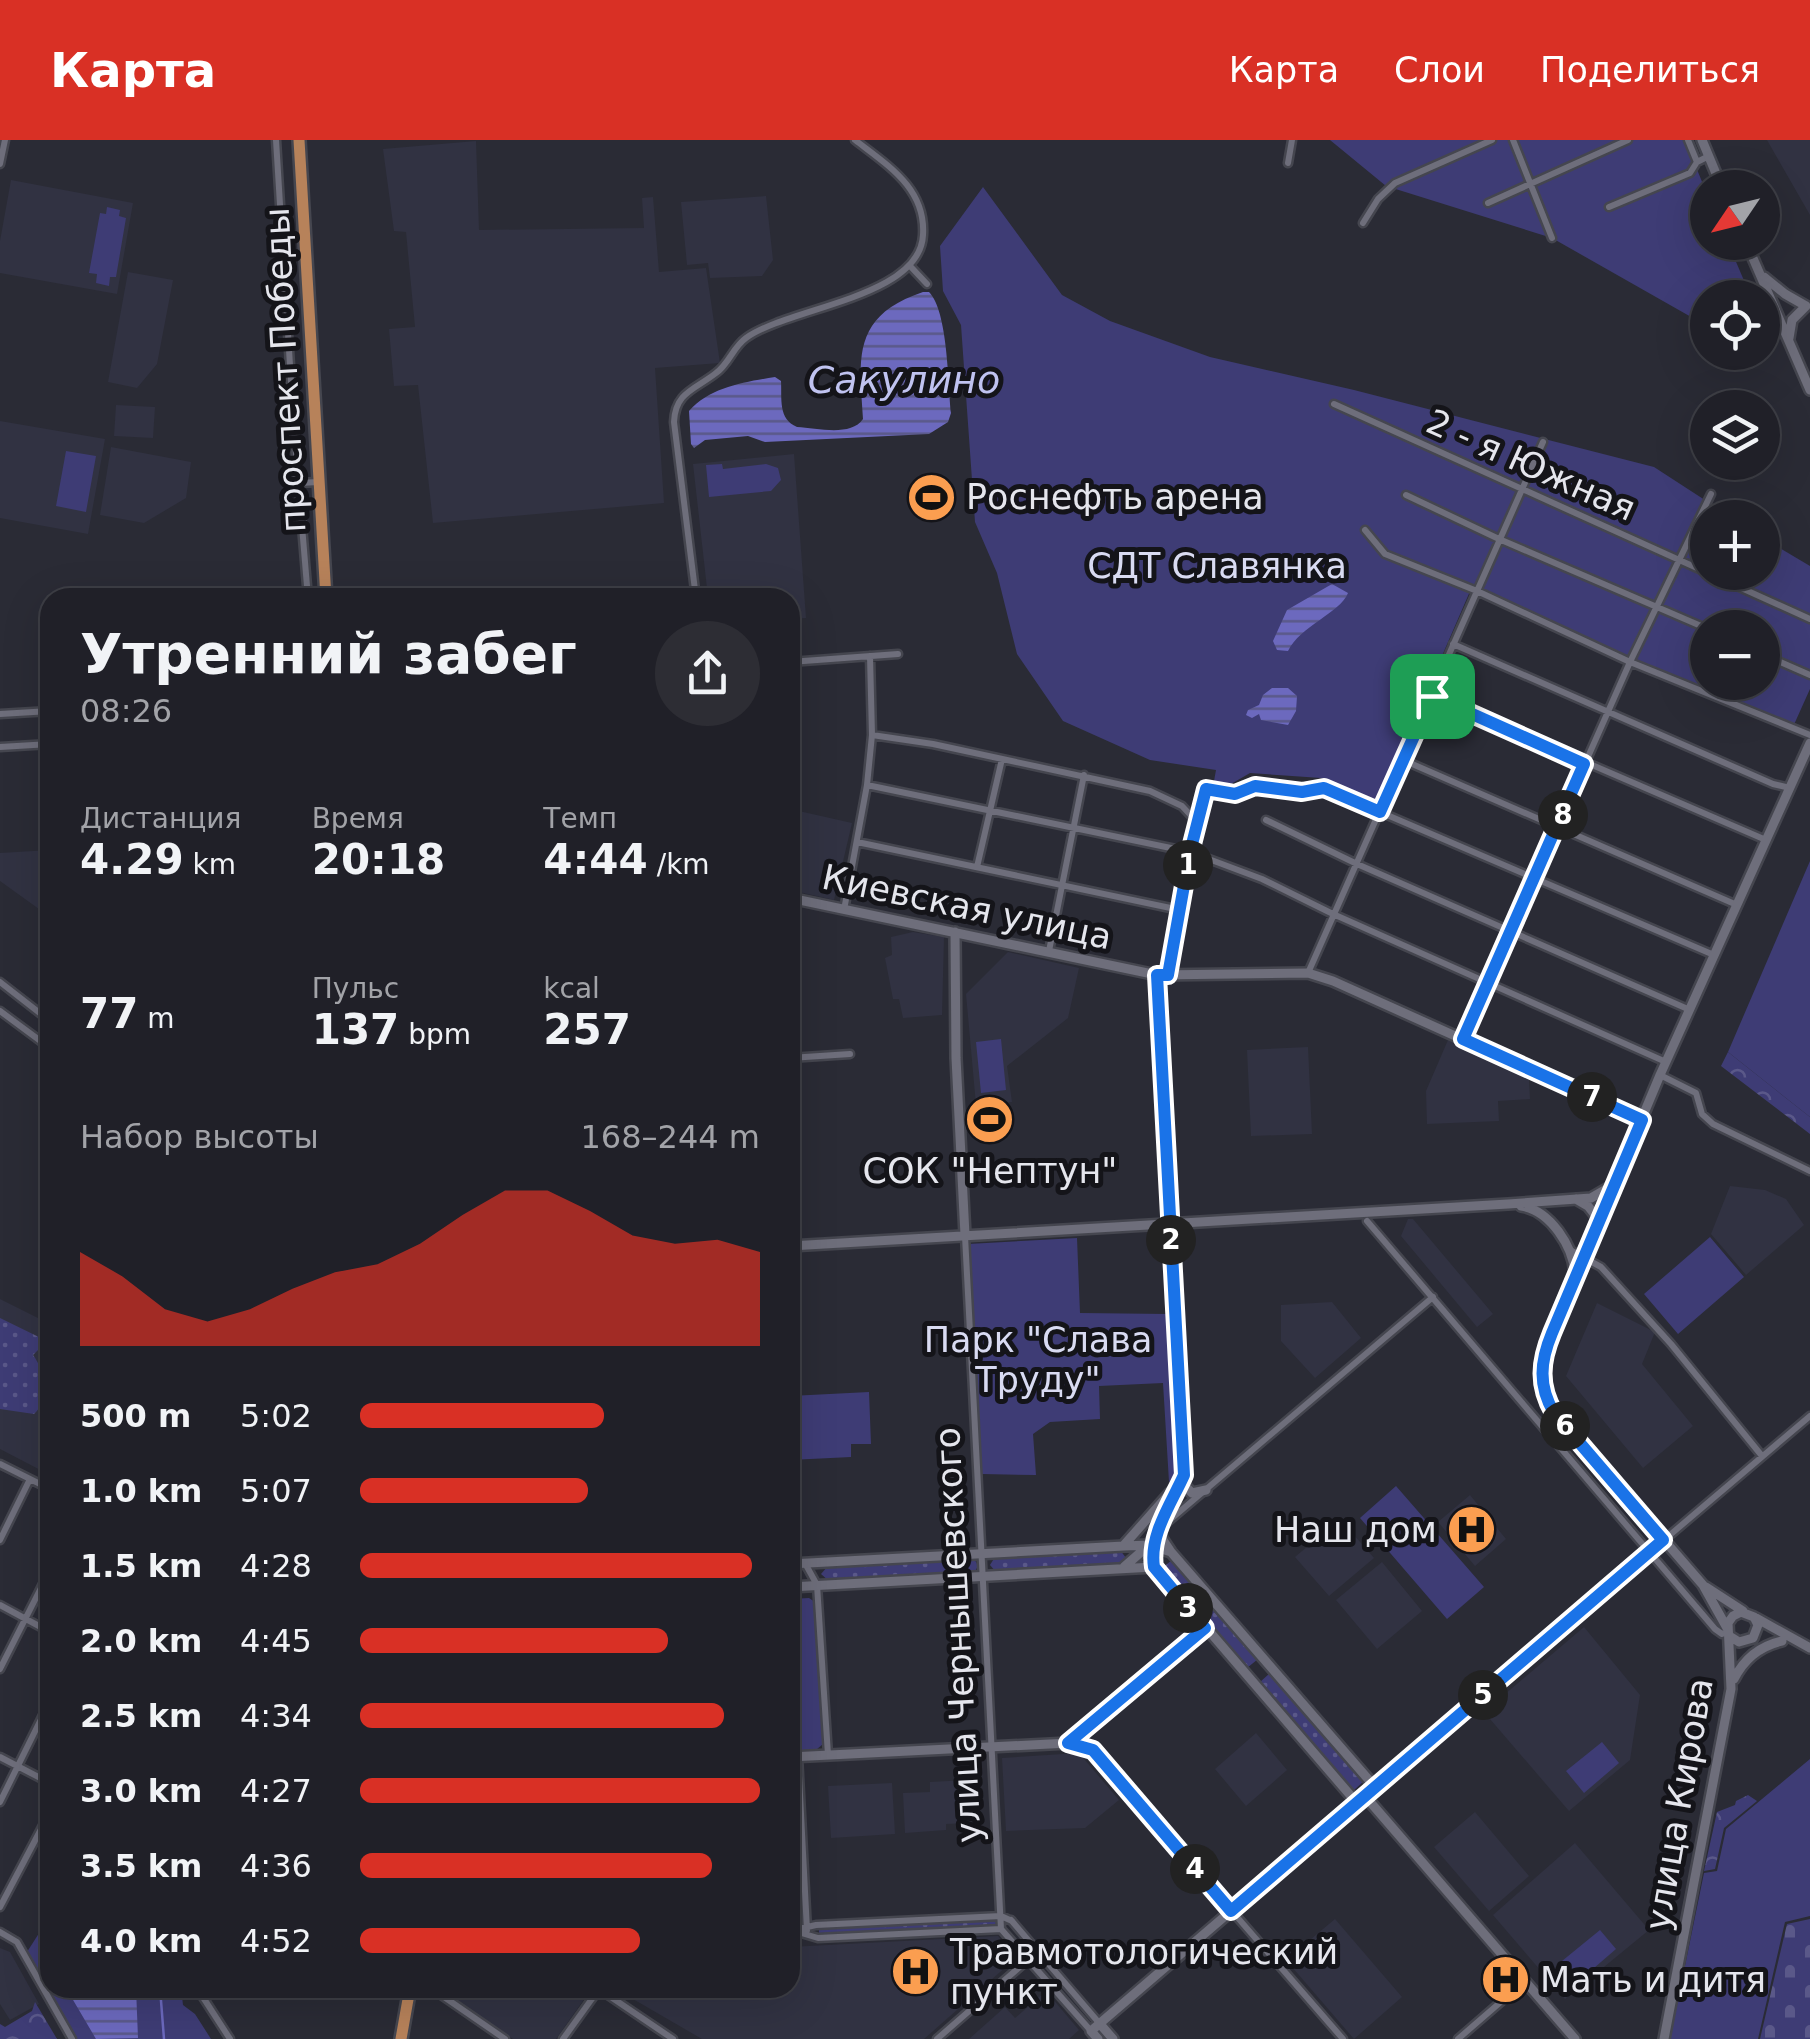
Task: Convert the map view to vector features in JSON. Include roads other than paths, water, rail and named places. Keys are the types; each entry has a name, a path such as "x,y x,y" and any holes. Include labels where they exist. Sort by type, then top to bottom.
{"main road":[{"name":"проспект Победы","path":"299,140 325,588"},
{"path":"1702,140 1714,170"},
{"path":"1754,260 1762,280"},
{"path":"1759,272 1784,294 1808,306"},
{"path":"1780,307 1808,306"},
{"path":"1788,341 1792,320 1808,306"},
{"path":"1780,322 1810,390"},
{"path":"1806,1646 1782,1641 1739,1642 1729,1632 1703,1585 1554,1413 1544,1393 1543,1356 1666,1062 1810,744"},
{"name":"Киевская улица","path":"800,900 1162,975 1308,973 1334,981 1642,1120"},
{"name":"улица Чернышевского","path":"955,932 964,1234"},
{"path":"1162,975 1169,1224 1184,1475 1188,1490 1206,1490"},
{"path":"800,1245 1363,1216 1570,1199 1602,1194 1620,1172"},
{"path":"1570,1199 1588,1206 1600,1220"},
{"path":"1557,1232 1552,1211 1570,1199"},
{"path":"1508,1204 1533,1208 1557,1232 1568,1247 1575,1278"},
{"path":"1557,1232 1589,1244"},
{"path":"1124,1568 1151,1546 1184,1475"},
{"path":"1124,1546 1155,1514 1184,1475"},
{"path":"1158,1531 1170,1552 1375,1788"},
{"path":"1113,2039 1096,2032 1663,1540"},
{"path":"1124,1546 1130,1561 1124,1568"},
{"path":"800,1564 1124,1546 1151,1546 1170,1552"},
{"path":"1151,1546 1154,1567 1205,1628 1575,2039"},
{"path":"800,1586 1154,1567 1170,1552"},
{"path":"1703,1585 1806,1646"},
{"path":"1729,1632 1733,1616 1750,1614"},
{"path":"1732,1684 1741,1654 1758,1630 1750,1614"},
{"path":"800,1757 1068,1743 1205,1628"},
{"name":"улица Кирова","path":"1664,2039 1732,1684 1729,1632"},
{"path":"1732,1684 1748,1658 1782,1641"},
{"path":"1249,1678 1267,1663"},
{"path":"401,2039 408,1998"}],"street":[{"path":"0,164 4,140"},
{"path":"276,140 307,588"},
{"path":"695,588 674,422 678,402 716,373 748,336 870,289 911,267 919,255 923,240 920,206 900,175 855,140"},
{"path":"1288,163 1292,140"},
{"path":"1363,223 1378,199 1395,184 1492,140"},
{"path":"1513,140 1552,238"},
{"path":"1488,203 1628,140"},
{"path":"1688,140 1697,162"},
{"path":"1609,207 1690,174 1697,162 1708,156"},
{"path":"911,267 927,284"},
{"name":"2 - я Южная","path":"1334,404 1810,619"},
{"path":"1308,973 1543,442"},
{"path":"298,483 318,482"},
{"path":"1406,494 1499,539 1690,621"},
{"path":"1463,1039 1630,662 1711,494"},
{"path":"1366,530 1385,554 1630,662 1810,735"},
{"path":"305,559 323,558"},
{"path":"1453,644 1773,784 1790,788"},
{"path":"800,661 898,654"},
{"path":"844,910 867,785 872,735 870,656"},
{"path":"1780,662 1810,674"},
{"path":"1432,696 1767,840"},
{"path":"0,714 40,712"},
{"path":"872,735 1150,791 1182,806 1197,823"},
{"path":"0,746 40,744"},
{"path":"977,867 1002,759"},
{"path":"1402,760 1738,905"},
{"path":"1049,951 1084,775"},
{"path":"867,785 1190,852 1262,879 1666,1062"},
{"path":"1162,975 1206,789 1235,794 1255,786 1302,792 1324,788 1716,955"},
{"path":"1266,820 1690,1010"},
{"path":"857,842 1180,910"},
{"path":"0,982 40,1013"},
{"path":"0,1011 40,1041"},
{"path":"800,1057 850,1054"},
{"path":"1660,1076 1696,1094 1702,1114 1713,1124 1810,1171"},
{"path":"1363,1216 1715,1629 1722,1634 1729,1632"},
{"name":"улица Чернышевского","path":"964,1234 1002,1929"},
{"path":"1568,1247 1601,1267 1762,1456"},
{"path":"1158,1531 1433,1297"},
{"path":"1663,1540 1810,1416"},
{"path":"0,1464 40,1484"},
{"path":"0,1540 30,1479"},
{"path":"805,1564 812,1570 817,1585 828,1755"},
{"path":"0,1669 40,1590"},
{"path":"0,1606 40,1627"},
{"path":"0,1802 40,1722"},
{"path":"1068,1743 1093,1750 1343,2039"},
{"path":"0,1757 40,1778"},
{"path":"0,1908 40,1831"},
{"path":"800,1832 808,1931"},
{"path":"800,1931 1001,1912 1037,1952 1096,2032"},
{"path":"808,1931 818,1938 1002,1929 1096,2032"},
{"path":"0,1933 17,1942 40,1983"},
{"path":"937,2039 1037,1952"},
{"path":"1458,2039 1526,1981"},
{"path":"49,1998 72,2039"},
{"path":"203,1998 230,2039"},
{"path":"446,1998 505,2039"},
{"path":"563,2039 592,1998"},
{"path":"614,1998 673,2039"}],"water":[{"name":"Сакулино","path":"929,292 935,301 944,331 951,413 948,422 929,434 765,442 748,436 705,440 694,448 691,444 689,411 697,403 729,387 775,377 781,381 784,414 797,427 833,430 858,425 863,419 862,358 872,326 883,313"},
{"path":"1332,584 1348,593 1344,600 1301,634 1288,651 1277,650 1273,641 1287,610"},
{"path":"1272,688 1288,688 1297,696 1296,711 1288,725 1261,720 1259,714 1252,718 1246,715"},
{"path":"72,1998 136,1998 138,2038 96,2039"}],"waterway":[{"path":"161,1998 164,2039"}],"place":[{"name":"Роснефть арена","path":"931,497"},
{"name":"СОК \"Нептун\"","path":"990,1119"},
{"name":"Наш дом","path":"1472,1530"},
{"name":"Травмотологический пункт","path":"915,1972"},
{"name":"Мать и дитя","path":"1505,1980"}],"park label":[{"name":"СДТ Славянка","path":"1217,566"},
{"name":"Парк \"Слава Труду\"","path":"1038,1360"}]}
